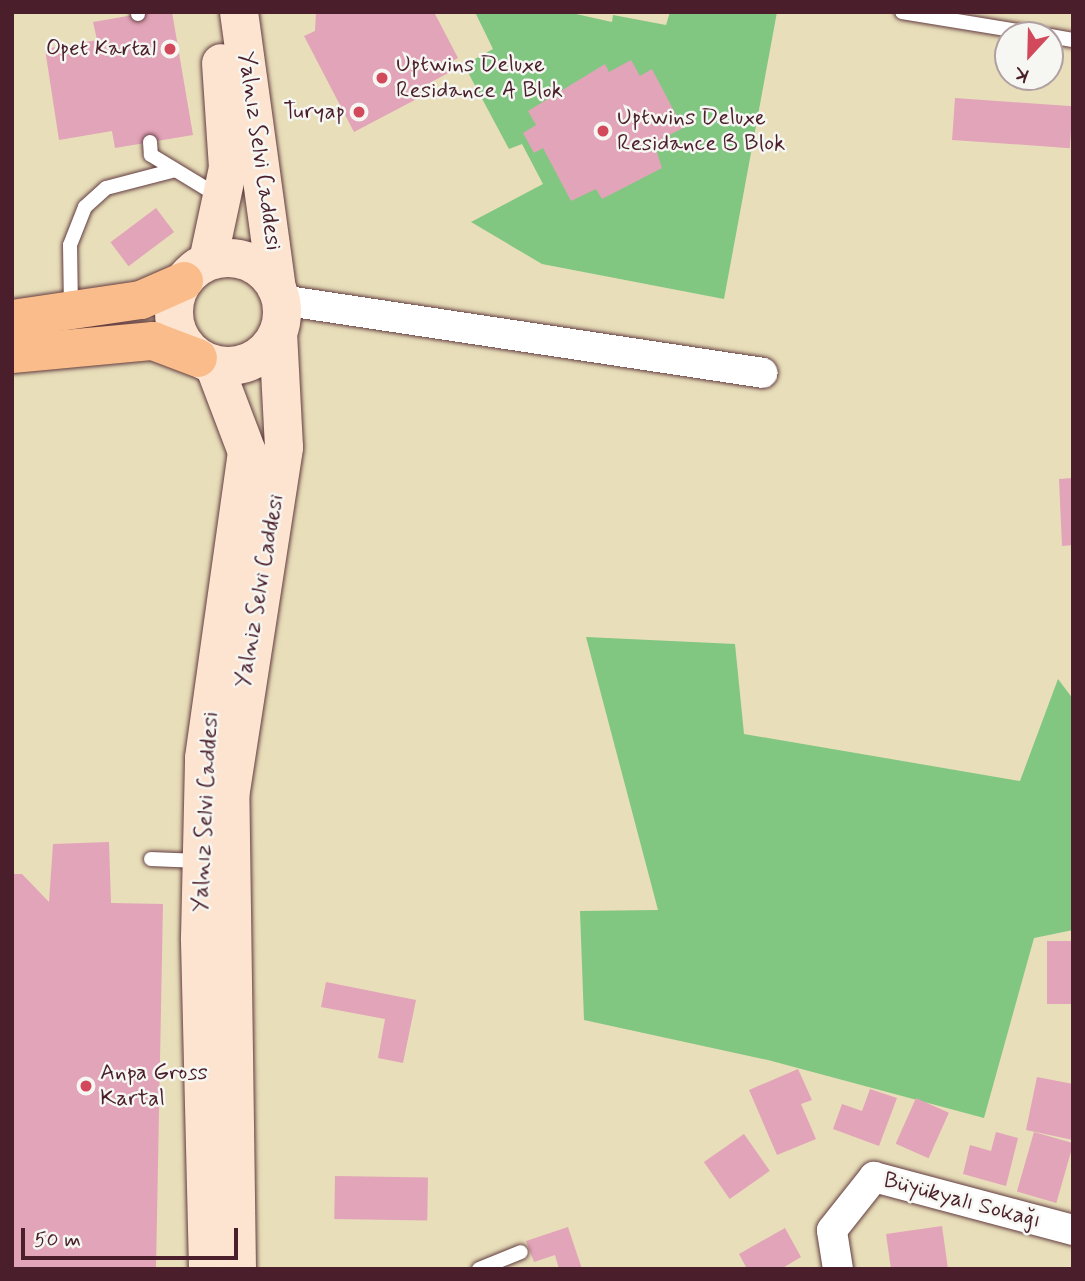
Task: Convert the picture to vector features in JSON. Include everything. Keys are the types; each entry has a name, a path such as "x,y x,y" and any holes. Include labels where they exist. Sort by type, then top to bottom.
{"highway":[{"path":"12,320 141,300 196,271"},
{"path":"12,354 153,341 206,361"}],"street":[{"name":"Yalnız Selvi Caddesi","path":"208,1269 200,861 204,758 247,452 206,361 181,339 173,315 196,271 224,200 230,140 213,12"},
{"name":"Yalnız Selvi Caddesi","path":"239,12 279,307"},
{"name":"Yalnız Selvi Caddesi","path":"196,271 256,265 279,307"},
{"path":"206,361 250,362 279,307 763,373"},
{"name":"Yalniz Selvi Caddesi","path":"237,1269 230,797 284,447 279,307"},
{"name":"Büyükyalı Sokağı","path":"838,1269 832,1230 874,1177 1073,1230"}],"lane":[{"path":"902,12 994,27"},
{"path":"150,142 151,155 224,200"},
{"path":"71,310 70,245 85,207 106,188 175,170"},
{"path":"151,859 200,861"},
{"path":"480,1269 521,1252"}],"green space":[{"path":"475,12 567,12 612,22 613,15 666,25 670,12 777,12 724,299 542,264 471,222 543,184 522,144 509,149 464,65 493,49"},
{"path":"586,637 735,644 744,734 1020,781 1058,679 1073,699 1073,930 1034,938 984,1118 768,1060 584,1020 580,911 658,910"}],"building":[{"path":"151,12 172,12 193,135 115,148 112,131 59,140 45,49 97,40 93,22"},
{"name":"Uptwins Deluxe Residance A Blok","path":"316,12 434,12 458,58 448,63 452,71 424,86 428,93 354,132 304,36 315,31"},
{"name":"Uptwins Deluxe Residance B Blok","path":"631,60 640,76 652,69 683,128 654,143 662,168 602,199 596,189 571,201 543,148 534,153 523,133 536,125 528,111 605,64 609,72"},
{"path":"955,98 1073,106 1070,148 952,140"},
{"path":"156,208 174,232 129,266 110,242"},
{"path":"1073,478 1073,545 1062,546 1059,479"},
{"name":"Anpa Gross Kartal","path":"109,842 111,903 163,904 156,1269 12,1269 12,874 22,874 49,902 53,844"},
{"path":"1047,941 1073,941 1073,1004 1047,1004"},
{"path":"326,982 416,1000 403,1063 378,1058 385,1019 321,1007"},
{"path":"798,1069 812,1100 801,1104 816,1139 777,1155 749,1090"},
{"path":"1037,1077 1073,1084 1073,1140 1026,1130"},
{"path":"870,1089 897,1098 879,1146 833,1129 842,1104 862,1111"},
{"path":"916,1098 949,1113 929,1158 896,1144"},
{"path":"996,1132 1018,1138 1006,1186 963,1174 970,1145 991,1151"},
{"path":"1034,1132 1073,1143 1056,1203 1017,1192"},
{"path":"744,1134 770,1171 730,1199 704,1162"},
{"path":"335,1176 428,1178 427,1221 334,1219"},
{"path":"942,1226 948,1269 891,1269 886,1234"},
{"path":"568,1227 582,1269 559,1269 555,1255 534,1262 526,1241"},
{"path":"785,1228 801,1257 781,1269 747,1269 739,1254"}],"place":[{"name":"Opet Kartal","path":"170,49"},
{"name":"Uptwins Deluxe Residance A Blok","path":"382,78"},
{"name":"Turyap","path":"359,112"},
{"name":"Uptwins Deluxe Residance B Blok","path":"603,131"},
{"name":"Anpa Gross Kartal","path":"86,1086"}]}
